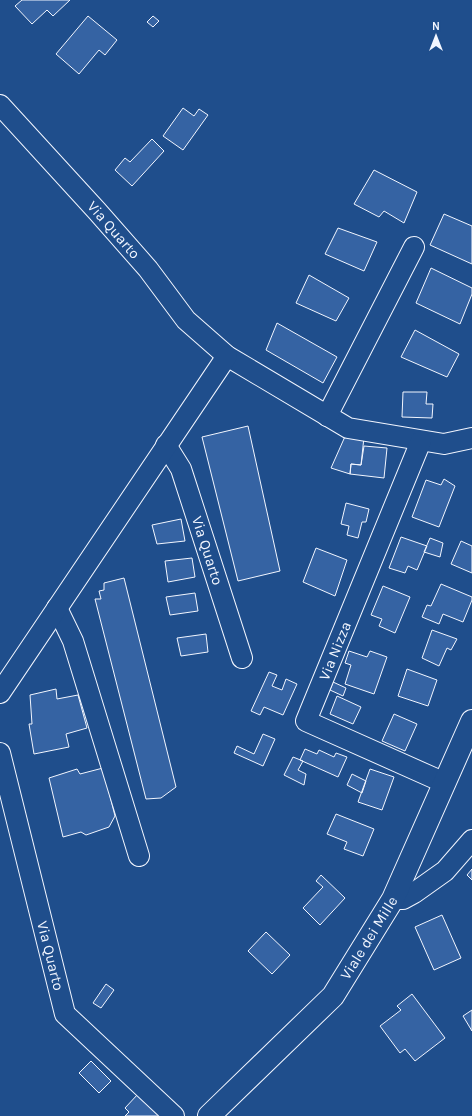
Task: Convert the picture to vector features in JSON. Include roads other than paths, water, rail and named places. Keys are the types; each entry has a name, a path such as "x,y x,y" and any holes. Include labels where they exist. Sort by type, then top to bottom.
{"main road":[{"name":"Viale dei Mille","path":"209,1116 333,996 393,899 472,721"}],"street":[{"name":"Via Quarto","path":"0,105 143,263 186,320 227,356 348,428 444,444 472,438"},
{"path":"327,416 414,247"},
{"path":"0,693 227,356"},
{"name":"Via Nizza","path":"421,441 306,721 445,783"},
{"name":"Via Quarto","path":"166,445 181,469 242,658"},
{"path":"57,608 73,641 139,856"},
{"name":"Via Quarto","path":"0,753 65,1014 174,1116"},
{"path":"393,899 403,899 445,871 472,840"}]}
